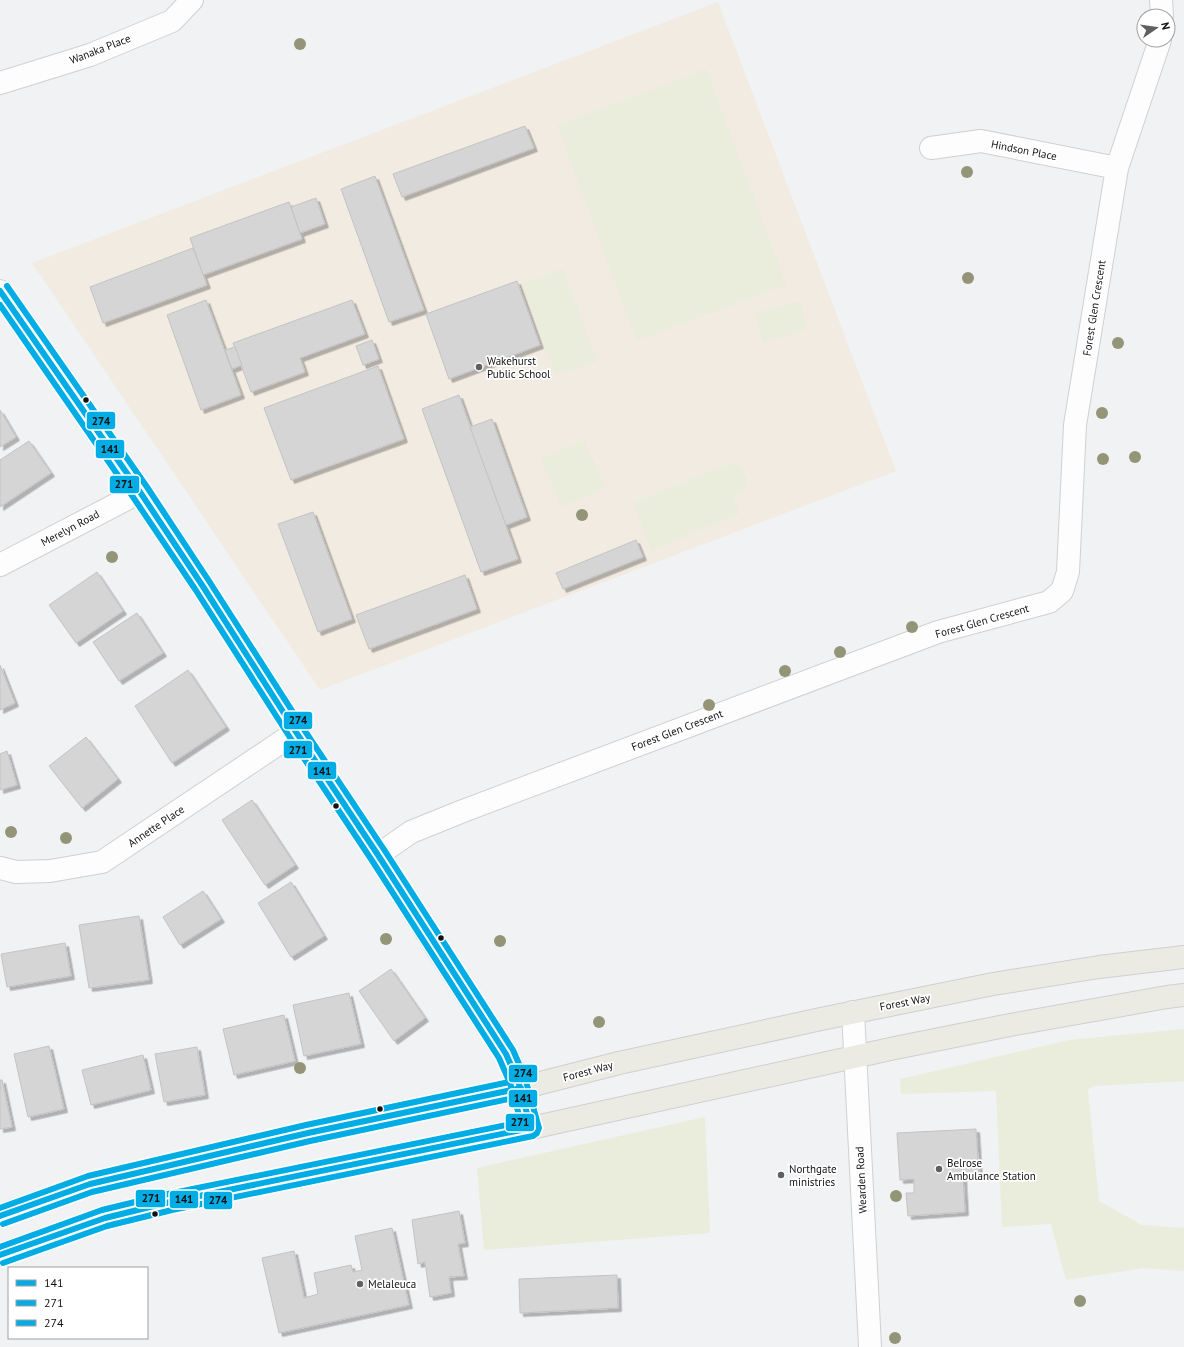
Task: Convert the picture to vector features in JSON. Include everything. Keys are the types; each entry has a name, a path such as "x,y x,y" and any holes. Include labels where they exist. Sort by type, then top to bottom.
{"main road":[{"name":"Forest Way","path":"0,1216 90,1184 308,1133 521,1088 619,1062 993,984 1099,967 1184,957"},
{"path":"0,1255 105,1218 170,1202 531,1128 1010,1025 1184,995"}],"street":[{"name":"Wanaka Place","path":"0,83 90,55 172,21 192,0"},
{"name":"Forest Glen Crescent","path":"378,855 411,832 463,811 938,632 1048,602 1062,591 1068,572 1075,425 1117,168 1157,48"},
{"name":"Hindson Place","path":"931,148 981,141 1117,168"},
{"path":"0,291 140,492 202,585 506,1054 521,1088 531,1128"},
{"name":"Merelyn Road","path":"0,564 140,492"},
{"name":"Annette Place","path":"0,868 16,872 50,871 102,862 296,732"},
{"name":"Wearden Road","path":"853,1012 870,1347"}],"shaded area":[{"name":"Wakehurst Public School","path":"718,2 896,471 320,690 32,263"}],"green space":[{"path":"706,69 786,285 637,341 557,125"},
{"path":"562,269 597,361 556,376 522,284"},
{"path":"800,301 807,330 763,342 756,313"},
{"path":"584,440 605,488 562,507 541,459"},
{"path":"730,463 741,468 747,480 743,491 732,496 739,514 652,550 633,503"},
{"path":"1184,1029 1184,1081 1093,1086 1088,1090 1099,1201 1142,1225 1184,1228 1184,1271 1144,1268 1066,1280 1051,1224 1002,1227 996,1091 901,1094 900,1079 1069,1040"},
{"path":"705,1117 710,1233 484,1250 477,1168"}],"building":[{"path":"525,126 534,148 402,197 393,174"},
{"path":"375,176 424,310 389,322 341,189"},
{"path":"316,198 325,224 300,233 291,207"},
{"path":"289,202 302,239 203,275 190,238"},
{"path":"193,248 207,285 103,323 90,287"},
{"path":"517,281 540,345 449,379 426,314"},
{"path":"206,300 241,395 201,410 167,315"},
{"path":"352,300 365,334 300,358 305,372 251,392 233,343"},
{"path":"372,340 379,359 363,365 356,346"},
{"path":"235,347 242,365 232,369 225,350"},
{"path":"378,366 404,439 291,480 264,408"},
{"path":"459,395 518,559 481,572 422,409"},
{"path":"0,410 16,437 0,447"},
{"path":"492,419 527,517 506,525 470,427"},
{"path":"29,441 51,473 0,507 0,460"},
{"path":"313,512 352,619 318,632 278,524"},
{"path":"636,540 643,557 563,589 556,573"},
{"path":"97,572 123,611 76,643 49,605"},
{"path":"465,575 477,609 369,649 356,615"},
{"path":"137,613 163,653 119,681 93,642"},
{"path":"0,665 15,703 0,710"},
{"path":"188,670 226,727 172,763 135,706"},
{"path":"86,737 118,779 82,808 49,766"},
{"path":"7,751 17,785 0,790 0,754"},
{"path":"252,800 295,865 265,885 222,820"},
{"path":"291,882 324,936 291,957 258,903"},
{"path":"203,891 221,919 180,945 163,917"},
{"path":"139,916 149,980 89,988 79,925"},
{"path":"65,943 71,976 7,987 1,954"},
{"path":"391,969 425,1018 394,1041 359,991"},
{"path":"349,993 361,1044 304,1056 293,1005"},
{"path":"284,1015 295,1061 234,1075 223,1029"},
{"path":"49,1046 64,1109 28,1117 14,1054"},
{"path":"197,1047 205,1095 164,1102 155,1054"},
{"path":"143,1055 151,1090 91,1105 82,1070"},
{"path":"0,1080 2,1080 12,1127 0,1129"},
{"name":"Belrose Ambulance Station","path":"976,1129 979,1175 963,1176 965,1212 908,1216 906,1193 914,1193 914,1179 900,1180 897,1133"},
{"path":"459,1211 465,1243 458,1244 464,1276 449,1277 451,1293 430,1297 425,1262 418,1264 412,1220"},
{"name":"Melaleuca","path":"392,1228 409,1305 279,1333 262,1258 294,1251 304,1298 318,1294 314,1273 351,1265 353,1272 362,1270 355,1236"},
{"path":"617,1275 618,1308 520,1313 519,1279"}],"transit line":[{"name":"274","path":"3,1263 107,1226 172,1210 533,1136 537,1133 539,1128 525,1078 513,1050 147,487 7,286"},
{"name":"141","path":"0,291 140,492 202,585 506,1054 518,1081 531,1128 170,1202 105,1218 0,1255"},
{"name":"271","path":"0,305 195,589 499,1058 510,1083 521,1122 168,1194 102,1210 0,1247"},
{"name":"274","path":"0,1208 88,1176 306,1125 519,1080"},
{"name":"141","path":"0,1216 90,1184 308,1133 521,1088"},
{"name":"271","path":"3,1224 92,1192 310,1141 523,1096"}],"place":[{"name":"Wakehurst Public School","path":"479,367"},
{"name":"Belrose Ambulance Station","path":"939,1169"},
{"name":"Northgate ministries","path":"781,1175"},
{"name":"Melaleuca","path":"360,1284"}]}
